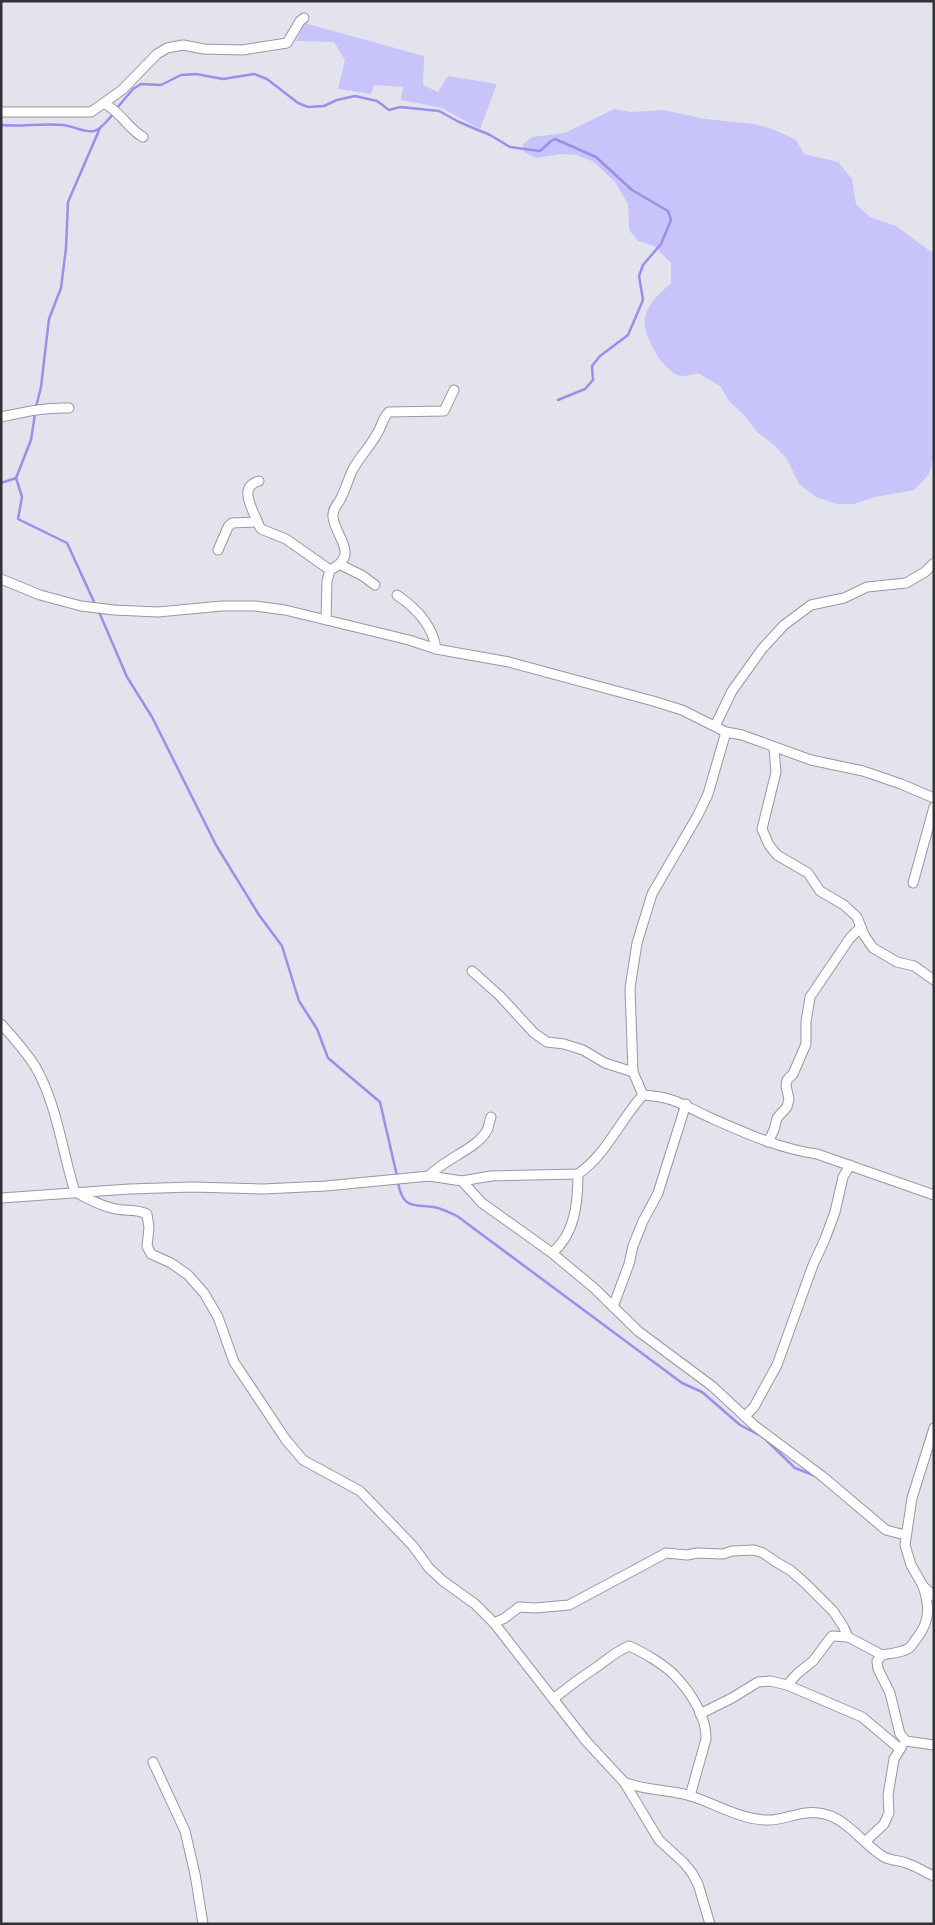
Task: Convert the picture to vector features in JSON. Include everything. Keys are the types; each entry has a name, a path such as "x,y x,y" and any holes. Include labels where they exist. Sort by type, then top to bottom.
{"street":[{"path":"1,112 91,112 105,104 122,90 157,54 167,48 183,45 204,49 242,50 287,43 300,21 304,18"},
{"path":"105,104 120,114 129,127 143,137"},
{"path":"326,620 326,581 330,570 340,565 344,558 345,546 333,517 335,506 340,500 353,470 378,432 385,415 389,412 444,411 454,390"},
{"path":"1,417 36,412 48,407 69,408"},
{"path":"259,481 253,483 249,488 247,496 261,529 286,539 330,570"},
{"path":"218,550 228,527 232,523 257,522"},
{"path":"715,726 732,691 762,649 784,625 812,605 844,598 867,587 906,583 925,572 934,562"},
{"path":"340,565 363,576 375,585"},
{"path":"1,579 40,595 82,606 114,610 158,612 222,606 255,606 285,610 436,649 510,662 682,710 726,732 742,735 811,760 863,771 934,798"},
{"path":"397,595 414,606 434,637 436,649"},
{"path":"643,1095 633,1072 630,988 637,943 652,894 698,815 708,794 726,732"},
{"path":"774,748 776,772 762,828 769,845 777,855 808,872 820,891 844,905 857,917 864,935 873,948 896,962 914,966 934,980"},
{"path":"913,883 934,807"},
{"path":"768,1142 777,1118 786,1107 789,1099 786,1086 787,1080 792,1074 806,1044 806,1022 810,997 850,938 861,927"},
{"path":"472,971 500,996 534,1033 547,1042 564,1044 582,1050 606,1063 633,1072"},
{"path":"1,1024 35,1067 45,1088 60,1132 74,1192 95,1203 114,1209 140,1210 147,1214 149,1228 147,1246 151,1254 171,1263 188,1276 204,1293 218,1317 234,1362 286,1440 303,1460 360,1491 413,1546 429,1568 443,1581 475,1604 494,1623 586,1740 624,1782 659,1840 692,1873 698,1884 710,1924"},
{"path":"643,1095 668,1097 768,1142 797,1152 817,1154 934,1195"},
{"path":"1,1198 192,1186 263,1189 326,1186 429,1176 462,1181 491,1176 578,1174 590,1166 600,1154 633,1106 643,1095"},
{"path":"613,1307 629,1264 633,1246 658,1193 686,1104"},
{"path":"429,1176 438,1166 480,1140 487,1131 490,1117"},
{"path":"744,1416 754,1407 777,1365 831,1221 843,1177 850,1165"},
{"path":"552,1253 561,1246 566,1238 572,1221 578,1200 578,1174"},
{"path":"462,1181 468,1189 497,1214 552,1253 594,1288 638,1331 712,1386 768,1436 822,1476 886,1530 905,1536"},
{"path":"787,1685 813,1661 832,1636 848,1637 882,1655 909,1648 922,1631 929,1616 928,1601 923,1586 911,1565 905,1545 905,1536 912,1498 934,1428"},
{"path":"494,1623 519,1608 569,1605 666,1553 688,1555 697,1553 723,1554 732,1551 754,1550 763,1553 790,1570 805,1583 833,1611 848,1637"},
{"path":"923,1586 934,1596"},
{"path":"553,1699 615,1652 629,1646 638,1650 677,1677 700,1714 706,1733 690,1796"},
{"path":"882,1655 877,1661 878,1669 890,1693 900,1734 906,1741 934,1745"},
{"path":"700,1714 758,1682 770,1681 787,1685 862,1718 900,1749"},
{"path":"866,1841 884,1824 888,1814 888,1796 894,1759 906,1741"},
{"path":"153,1762 185,1831 194,1866 203,1924"},
{"path":"624,1782 630,1785 690,1796 721,1809 764,1820 784,1818 797,1813 819,1813 842,1822 883,1856 894,1861 904,1862 934,1876"}],"shaded area":[{"path":"304,23 424,56 423,85 438,92 448,76 497,84 480,129 442,108 401,100 403,87 374,85 371,94 338,89 345,60 334,42 296,41"},
{"path":"614,109 631,112 664,110 705,119 755,124 775,130 796,140 804,154 838,162 852,179 856,204 870,217 896,226 934,254 934,455 929,474 914,490 875,497 854,504 837,504 816,497 799,484 787,459 774,445 757,432 746,417 730,402 720,386 698,373 682,376 675,374 661,361 650,342 645,317 652,302 671,283 671,263 654,246 638,241 629,230 628,204 615,182 594,162 577,155 562,154 536,158 524,152 523,144 532,137 565,133"}],"waterway":[{"path":"117,108 133,89 141,84 161,85 181,75 196,74 223,79 254,74 267,79 298,103 308,107 324,106 337,100 355,96 377,101 389,110 400,107 439,111 490,135 510,147 540,151 555,139 596,157 632,190 668,211 671,220 661,244 643,265 639,276 643,300 628,335 600,356 592,366 593,380 585,389 558,400"},
{"path":"1,125 63,125 94,131 102,126 114,113"},
{"path":"36,407 41,387 49,319 61,288 66,248 68,202 100,128"},
{"path":"35,414 31,440 16,478 22,497 18,519 67,543 95,604"},
{"path":"1,483 16,478"},
{"path":"99,612 127,677 152,717 216,845 259,915 282,946 299,1001 317,1029 328,1058 380,1102 397,1176"},
{"path":"398,1183 400,1192 407,1202 417,1206 438,1208 457,1216 682,1383 702,1392 740,1425 763,1437 795,1468 818,1477"}]}
